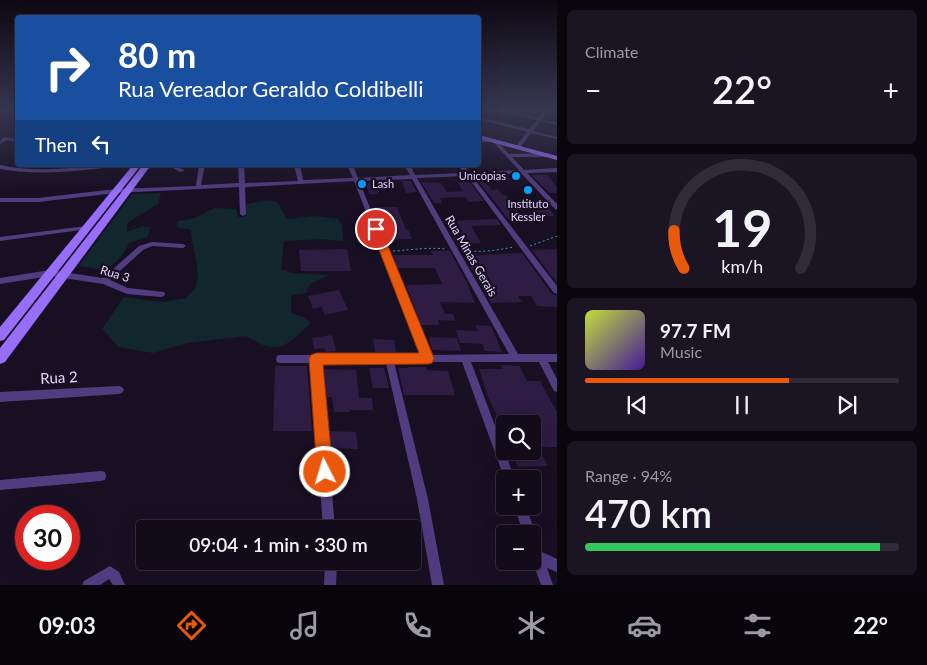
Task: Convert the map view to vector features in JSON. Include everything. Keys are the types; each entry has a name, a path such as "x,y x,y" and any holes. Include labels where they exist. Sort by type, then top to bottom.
{"street":[{"path":"518,147 525,137"},
{"path":"0,143 6,138 15,140"},
{"path":"481,138 557,158"},
{"path":"481,141 493,141 557,208"},
{"path":"507,156 548,155"},
{"path":"0,167 18,171 38,172 92,167"},
{"path":"0,358 63,275 136,167"},
{"path":"2,331 86,228 145,167"},
{"path":"175,167 182,171"},
{"path":"198,188 202,167"},
{"path":"241,167 243,214"},
{"path":"297,167 301,183"},
{"path":"351,167 428,358"},
{"name":"Rua Minas Gerais","path":"407,167 516,358"},
{"path":"463,167 557,291"},
{"path":"0,200 38,200 121,191 557,170"},
{"path":"0,239 86,228"},
{"path":"104,281 141,248 152,244 183,246"},
{"name":"Rua 3","path":"0,280 50,273 104,281 128,291 161,294"},
{"path":"2,331 21,331"},
{"path":"389,358 421,492 433,548 438,585"},
{"path":"465,358 507,470"},
{"path":"541,358 557,388"},
{"path":"280,359 557,358"},
{"path":"316,359 328,520"},
{"name":"Rua 2","path":"0,397 119,390"},
{"path":"0,485 101,476"},
{"path":"541,558 557,566"},
{"path":"541,566 547,585"},
{"path":"330,585 331,570"},
{"path":"88,585 110,572 115,576 119,585"}],"path":[{"path":"385,251 418,250 431,247 468,251 494,251 511,247 525,249 545,239 557,236"}],"shaded area":[{"path":"161,193 158,204 127,223 127,232 143,226 151,227 147,237 129,243 119,259 104,270 79,266 132,194"},
{"path":"269,200 277,202 287,219 314,216 338,219 342,225 343,241 322,239 284,241 281,269 292,273 329,275 310,284 306,293 291,295 291,313 303,317 311,323 295,338 282,346 274,347 267,346 246,336 187,343 153,353 119,347 102,329 124,297 162,302 186,298 195,288 198,274 191,230 176,227 178,221 193,219 215,208 236,209 238,217 245,217 247,204"}],"building":[{"path":"531,175 547,175 557,187 557,193 549,193"},
{"path":"476,178 483,178 492,190 498,189 502,195 506,195 523,218 508,219"},
{"path":"459,179 467,179 484,201 469,202 466,197 440,198 442,203 434,203 421,182 441,183 447,192 462,191 458,182 461,182"},
{"path":"402,181 411,181 417,192 406,193"},
{"path":"366,183 384,183 387,190 376,190 378,194 369,194"},
{"path":"529,205 546,205 555,216 537,216"},
{"path":"374,207 397,207 406,230 408,229 412,239 387,240"},
{"path":"497,219 501,225 471,226 481,243 457,244 444,221"},
{"path":"347,249 351,271 301,271 299,250"},
{"path":"557,249 557,283 532,250"},
{"path":"431,251 450,251 475,303 440,302 445,314 453,314 455,321 438,320 439,325 421,325 406,285 442,284 435,268 397,268 393,255 433,255"},
{"path":"522,253 552,294 557,296 557,307 537,306 531,296 518,296 522,302 491,303 464,256"},
{"path":"339,290 348,310 325,315 322,307 313,309 308,296"},
{"path":"475,325 491,326 502,352 485,351 482,344 460,343 456,330 478,331"},
{"path":"332,335 336,351 326,352 324,348 314,349 312,338"},
{"path":"429,337 457,338 461,351 432,350"},
{"path":"373,339 394,340 396,352 375,352"},
{"path":"501,365 520,366 527,381 540,381 557,412 557,447 541,447 541,415 497,415 488,397 479,369 503,369"},
{"path":"275,366 307,366 312,431 273,431"},
{"path":"426,367 427,370 448,371 455,395 404,395 398,368"},
{"path":"369,368 384,368 389,388 373,388"},
{"path":"324,369 356,370 359,398 372,398 373,410 334,412 332,397 326,397"},
{"path":"329,431 356,432 358,449 330,448"},
{"path":"541,453 548,466 518,467 515,460 541,460"}],"place":[{"name":"Unicópias","path":"516,176"},
{"name":"Lash","path":"362,184"},
{"name":"Instituto Kessler","path":"528,190"}],"route":[{"path":"325,472 316,359 428,358 376,229"}]}
